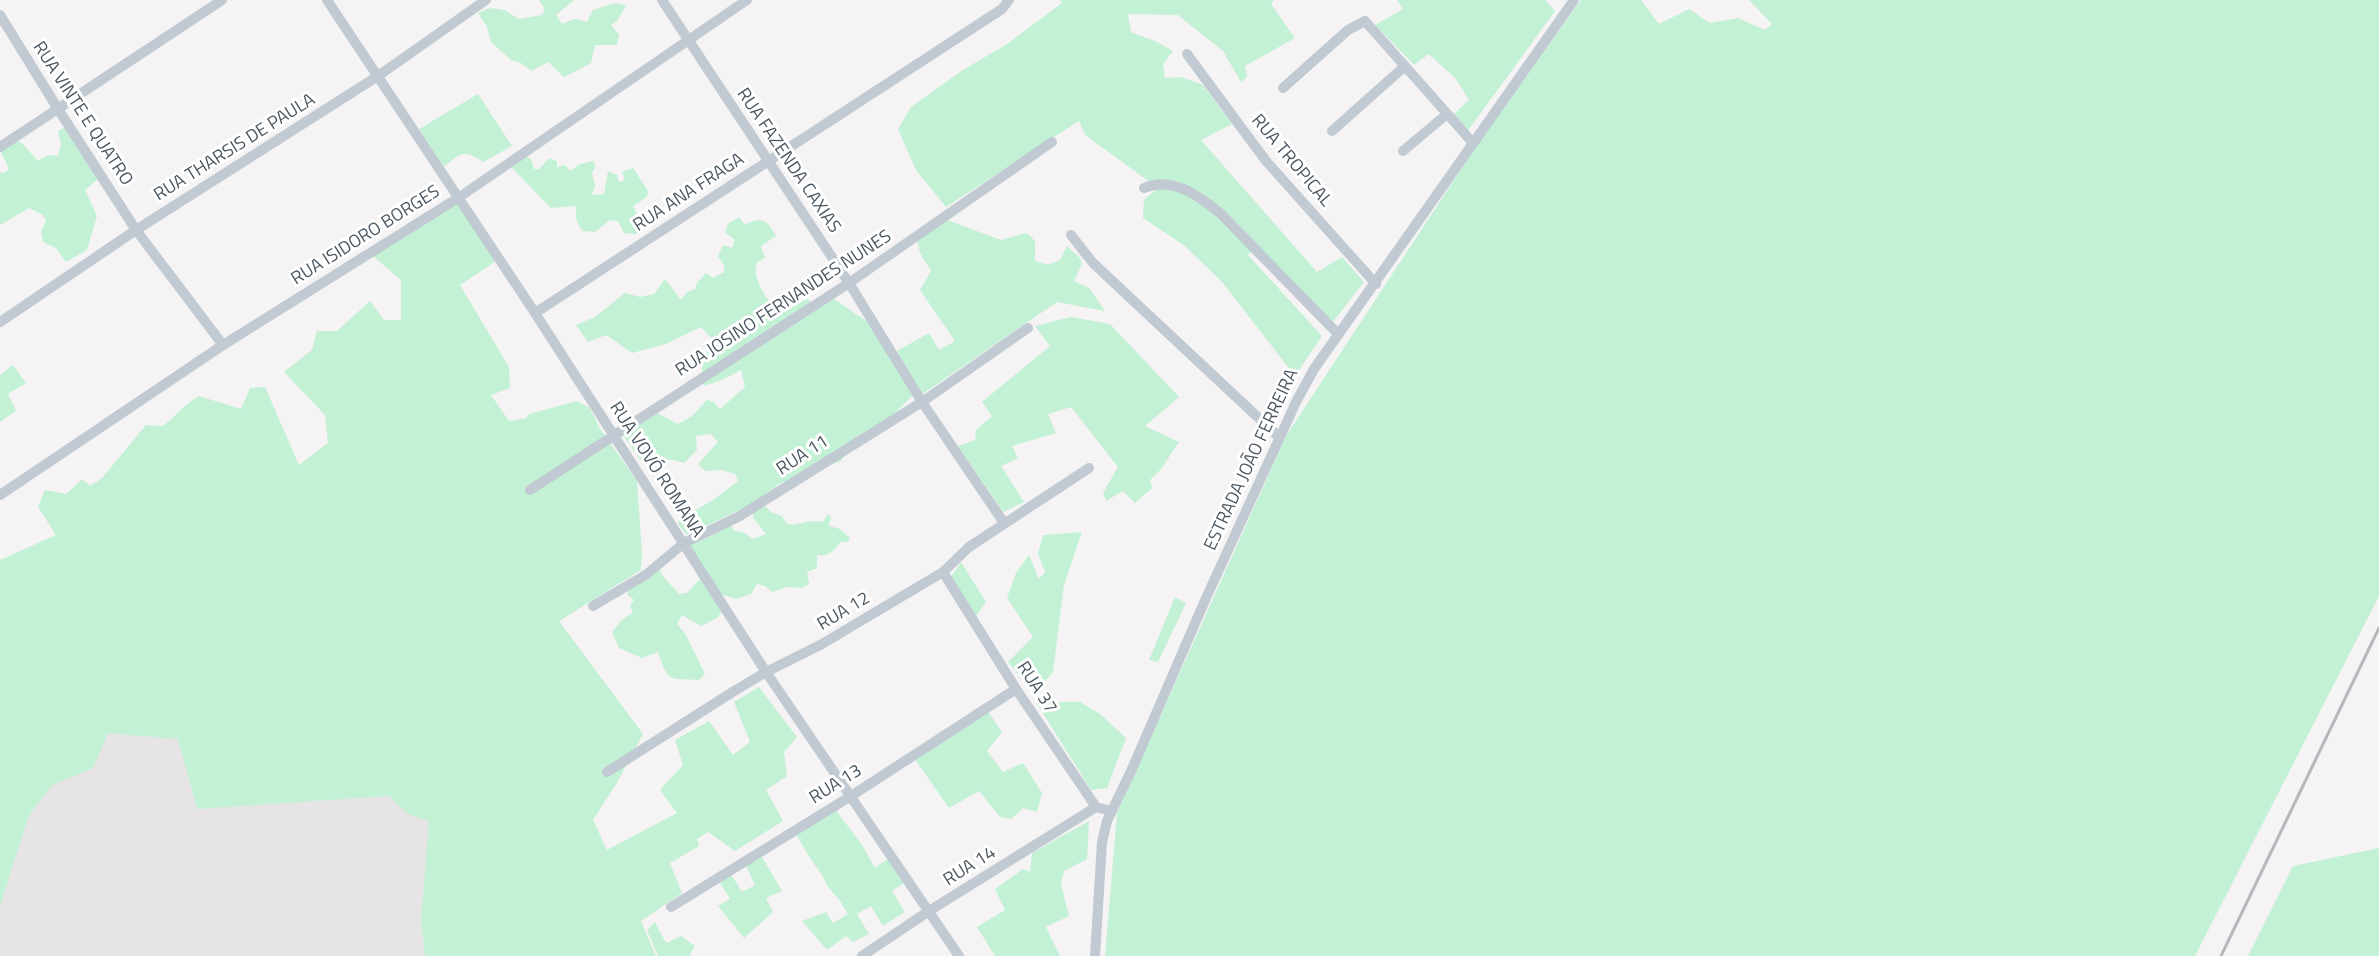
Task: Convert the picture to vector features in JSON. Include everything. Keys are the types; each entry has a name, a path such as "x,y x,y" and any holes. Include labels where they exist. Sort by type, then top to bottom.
{"street":[{"path":"0,147 222,0"},
{"name":"RUA VOVÓ ROMANA","path":"327,0 535,313 765,672 959,956"},
{"name":"RUA THARSIS DE PAULA","path":"0,322 136,230 378,76 486,0"},
{"name":"RUA FAZENDA CAXIAS","path":"662,0 849,283 922,402 1004,523"},
{"name":"RUA ISIDORO BORGES","path":"1,492 223,345 458,198 747,0"},
{"name":"RUA ANA FRAGA","path":"535,313 1002,9 1009,0"},
{"name":"ESTRADA JOÃO FERREIRA","path":"1095,956 1104,829 1279,437 1314,369 1574,0"},
{"name":"RUA VINTE E QUATRO","path":"0,15 57,109 136,230 223,345"},
{"path":"1283,88 1347,30 1361,21 1368,22 1473,142"},
{"name":"RUA TROPICAL","path":"1187,54 1266,161 1376,284"},
{"path":"1332,131 1405,66"},
{"path":"1402,151 1447,114"},
{"name":"RUA JOSINO FERNANDES NUNES","path":"531,490 849,283 1052,142"},
{"path":"1144,188 1162,183 1174,185 1204,200 1221,213 1338,334"},
{"path":"1071,235 1093,263 1279,437"},
{"name":"RUA 11","path":"593,606 647,574 684,543 738,517 922,402 1028,328"},
{"name":"RUA 12","path":"608,772 765,672 822,644 943,572 969,547 1089,468"},
{"name":"RUA 37","path":"943,572 1016,688 1096,807"},
{"name":"RUA 13","path":"671,907 851,796 1016,688"},
{"path":"1096,807 1112,811"},
{"name":"RUA 14","path":"862,956 929,911 1096,807"}],"shaded area":[{"path":"450,506 595,956 0,956 0,763"}],"green space":[{"path":"539,0 574,0 556,15 562,24 575,19 587,22 593,10 610,4 626,6 617,21 611,25 619,35 617,45 595,45 591,63 564,77 548,62 531,71 521,63 511,60 491,42 487,27 478,13 490,8 504,10 519,19 542,15 545,9"},
{"path":"1060,0 1274,0 1271,4 1295,38 1245,66 1247,77 1241,82 1223,51 1178,15 1128,14 1131,32 1173,51 1163,64 1165,78 1181,77 1203,85 1232,124 1201,140 1317,272 1342,257 1364,282 1332,323 1262,250 1247,254 1322,336 1295,376 1223,283 1185,246 1143,218 1144,200 1158,188 1085,135 1079,121 946,207 916,170 898,129 911,107 963,70 1007,44 1062,3"},
{"path":"1397,0 1545,0 1555,11 1467,132 1453,115 1469,100 1456,79 1429,54 1414,65 1375,25 1403,9"},
{"path":"1581,0 1641,0 1659,24 1689,9 1710,23 1738,18 1765,30 1772,24 1749,0 2379,0 2379,596 2195,956 1105,956 1117,813 1286,436 1477,145"},
{"path":"478,94 512,146 483,162 471,155 462,154 444,167 419,129"},
{"path":"66,127 98,179 85,190 97,216 87,250 66,262 56,248 43,242 41,231 46,221 43,215 29,208 0,225 0,172 3,173 9,169 0,150 14,141 21,142 38,161 48,155 58,156 61,145 58,131"},
{"path":"522,151 532,161 534,169 539,169 549,158 557,161 557,167 565,165 570,171 580,164 594,161 595,168 592,173 595,186 592,195 604,194 608,171 617,175 619,182 625,180 622,172 633,168 648,191 647,197 633,206 637,214 637,234 624,233 618,221 610,220 595,232 582,231 576,219 576,206 551,208 512,168 513,158"},
{"path":"457,203 495,262 460,285 509,367 510,388 491,395 509,421 526,418 529,414 577,401 590,408 599,427 637,481 641,570 559,621 643,734 618,781 593,820 607,850 677,813 660,790 683,765 675,740 709,721 733,755 750,742 734,702 759,687 797,737 784,752 787,776 766,790 783,821 735,851 708,832 697,839 699,846 670,863 682,893 641,921 656,956 425,956 421,920 429,821 408,814 389,796 197,809 178,739 108,733 93,768 52,785 29,815 0,906 0,560 56,535 38,507 45,490 66,494 82,479 90,486 102,478 146,425 163,426 199,396 241,409 250,388 265,387 299,465 328,443 325,415 284,372 312,350 317,331 337,331 370,301 384,320 401,320 401,280 373,256"},
{"path":"739,217 745,225 759,220 763,221 770,226 776,236 761,246 765,258 757,262 756,276 765,295 778,313 807,299 819,307 834,299 869,323 913,395 892,416 857,436 841,461 779,484 752,504 687,535 678,524 680,519 713,500 738,481 735,474 722,470 705,471 698,464 718,442 711,434 696,436 697,450 684,463 673,460 640,460 624,436 657,413 678,424 692,416 707,400 714,402 720,409 745,387 741,370 704,386 701,359 715,342 701,327 666,344 632,353 606,335 588,342 576,325 595,317 625,293 640,297 654,294 665,279 681,300 687,292 695,289 706,273 713,278 724,272 724,265 718,256 723,245 732,248 735,240 725,232 728,224"},
{"path":"947,220 1001,240 1027,233 1035,241 1035,261 1048,265 1060,260 1067,246 1080,258 1082,264 1074,281 1089,288 1105,311 1057,302 921,395 897,351 929,333 939,350 955,341 920,290 931,271 920,253 917,240"},
{"path":"1071,317 1110,324 1179,397 1145,426 1179,442 1161,469 1150,480 1152,488 1135,503 1123,491 1106,501 1103,493 1118,467 1071,407 1048,414 1056,433 1012,446 1018,458 1001,466 1024,502 1003,512 958,446 975,440 976,430 992,416 982,402 1050,346 1035,326"},
{"path":"13,365 26,383 8,394 16,411 0,422 0,375"},
{"path":"765,506 771,512 782,516 786,523 790,524 823,522 828,514 831,517 829,526 840,529 850,538 848,542 840,542 830,553 817,555 817,568 807,572 809,584 802,588 787,587 772,592 765,586 757,584 751,594 736,599 723,595 715,600 722,611 717,618 701,626 682,615 677,624 685,633 705,674 699,680 671,677 664,669 658,652 642,658 619,648 612,632 633,612 630,605 634,600 628,595 627,590 660,570 679,594 687,593 700,579 690,546 695,540 705,539 731,525 734,531 743,532 753,539 766,534 752,513"},
{"path":"1082,532 1064,585 1053,672 1041,686 1034,673 1021,678 1008,662 1033,637 1007,598 1016,573 1029,555 1039,579 1045,572 1038,554 1043,535"},
{"path":"961,562 986,602 976,616 951,577"},
{"path":"1175,597 1186,603 1158,662 1149,660"},
{"path":"1036,702 1080,702 1100,714 1126,738 1107,788 1091,790"},
{"path":"987,710 1002,732 987,751 1003,772 1023,763 1042,793 1037,812 1023,808 1011,819 1000,817 979,791 949,808 914,758"},
{"path":"835,809 862,845 875,868 889,858 904,883 892,891 905,912 883,926 871,906 857,914 869,934 853,942 846,936 827,950 802,921 826,912 833,923 848,914 828,887 794,831"},
{"path":"1089,821 1087,859 1064,871 1061,884 1069,916 1046,927 1060,956 995,956 977,927 1005,910 995,889 1023,869 1030,872 1032,853"},
{"path":"2379,848 2379,956 2248,956 2293,866"},
{"path":"759,852 782,891 766,898 773,912 744,938 718,906 730,899 720,883 729,871 742,892 755,885 744,861"},
{"path":"655,922 666,943 681,936 695,946 690,954 692,956 658,956 647,930"}],"railway":[{"path":"2221,956 2379,628"}]}
